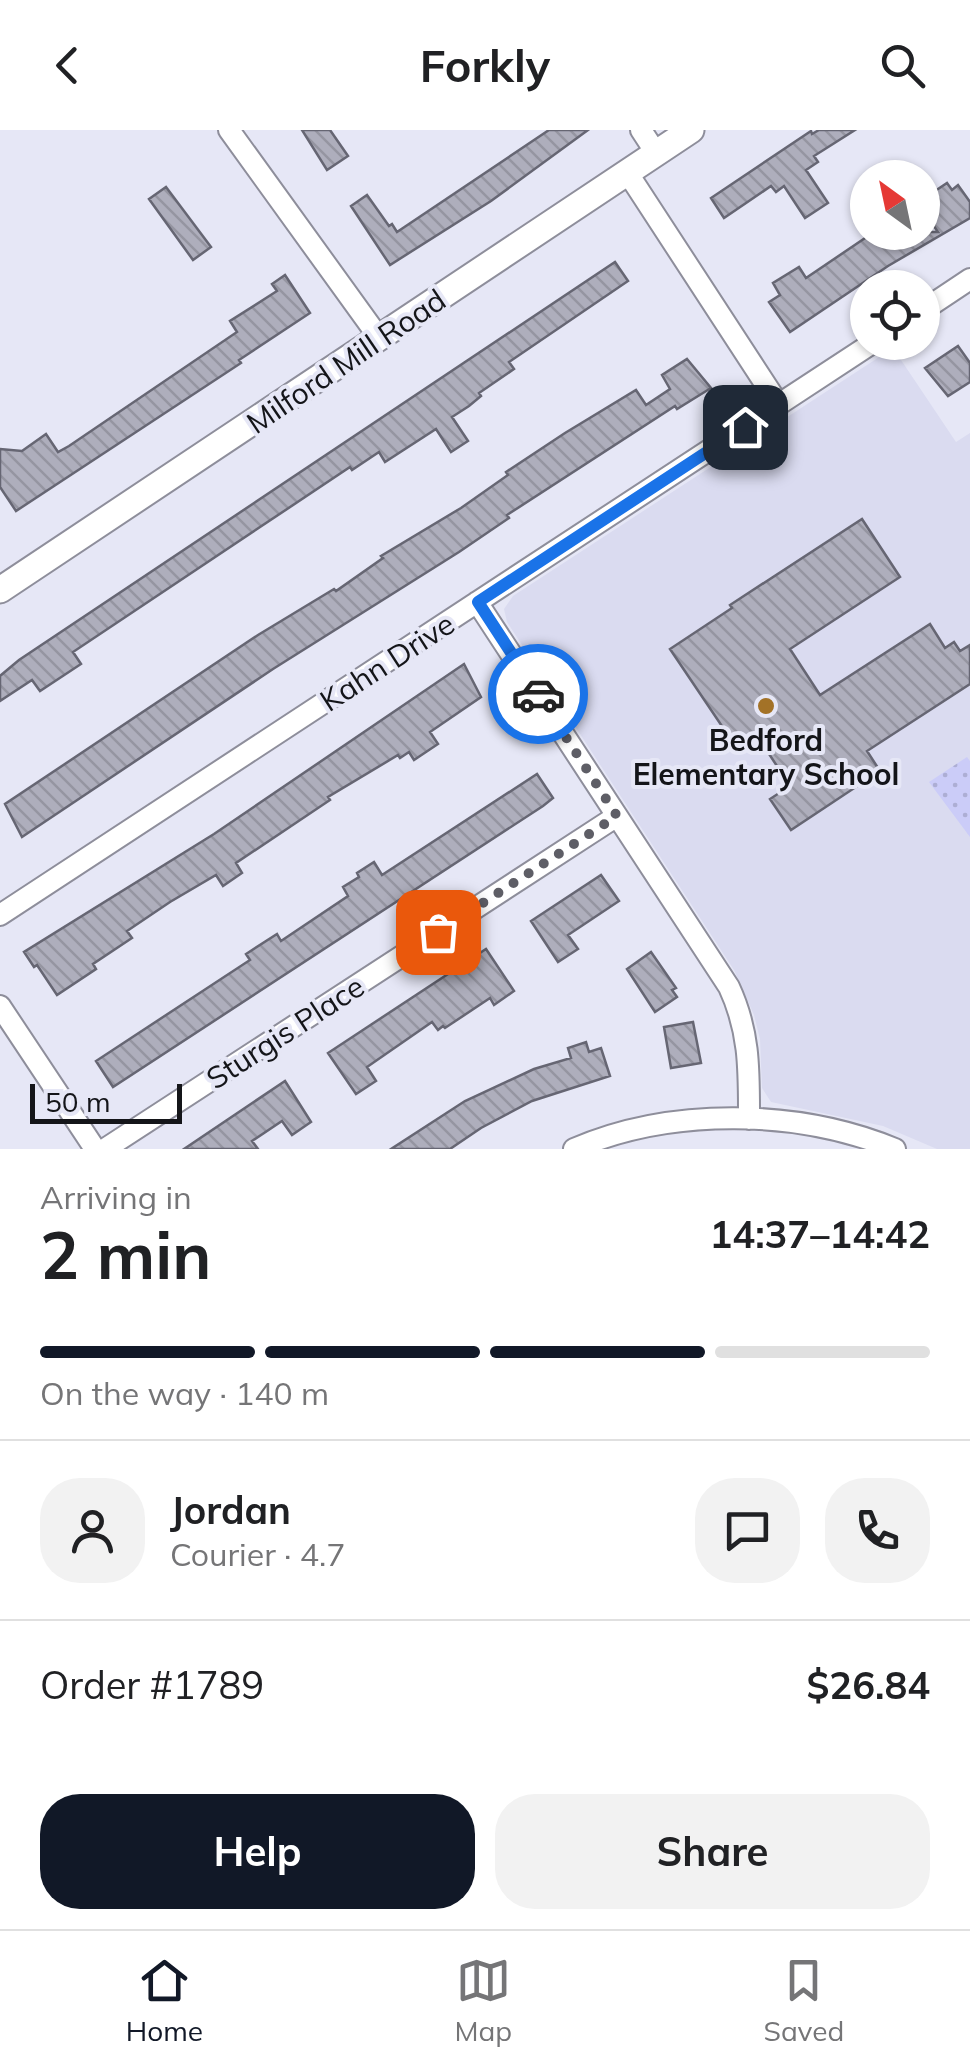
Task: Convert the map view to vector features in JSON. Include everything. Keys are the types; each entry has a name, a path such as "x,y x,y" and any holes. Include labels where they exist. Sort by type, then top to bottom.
{"main road":[{"name":"Milford Mill Road","path":"0,590 691,130"}],"street":[{"path":"229,130 380,339"},
{"path":"641,130 656,152"},
{"path":"627,172 779,406"},
{"path":"940,299 970,280"},
{"name":"Kahn Drive","path":"0,916 850,358"},
{"path":"478,602 729,987 750,1053 749,1119"},
{"name":"Sturgis Place","path":"105,1149 617,816"},
{"path":"0,1006 96,1149"},
{"path":"574,1149 635,1130 691,1121 749,1119 818,1126 895,1149"}],"shaded area":[{"name":"Bedford Elementary School","path":"875,360 901,360 956,442 970,433 970,1149 937,1149 883,1126 771,1102 762,1088 760,1039 754,1015 734,970 507,622 504,609 513,596"},
{"path":"967,757 970,761 970,837 929,782"}],"building":[{"path":"302,130 330,130 348,156 327,170"},
{"path":"549,130 588,130 491,201 390,265 351,206 367,195 397,232"},
{"path":"819,130 855,130 814,156 818,162 806,170 828,203 805,218 784,186 776,192 771,186 724,218 711,198 811,131 812,134"},
{"path":"947,183 952,190 958,185 970,202 970,218 940,236 940,188"},
{"path":"166,187 211,247 193,260 149,199"},
{"path":"850,248 915,250 882,270 850,270 850,292 790,332 769,302 780,295 773,283 799,267 806,278"},
{"path":"615,262 628,281 509,362 514,369 452,417 468,441 451,452 436,429 385,462 379,452 352,470 350,467 73,652 81,664 40,691 32,680 0,701 0,676 19,660"},
{"path":"285,275 310,313 16,511 0,487 0,449 22,451 46,434 58,452 69,446 237,332 230,321 277,291 272,284"},
{"path":"958,346 970,363 970,382 948,396 925,368"},
{"path":"687,359 711,388 677,409 675,406 507,515 509,518 459,552 273,669 22,837 5,804 258,635 336,591 381,556 461,508 565,433 636,390 646,405 670,389 662,375"},
{"path":"862,519 900,577 790,649 820,695 930,624 945,648 954,642 960,651 970,645 970,684 867,751 880,771 791,830 770,799 790,786 758,737 738,750 670,649"},
{"path":"464,664 481,697 430,732 438,744 414,760 409,752 400,758 398,755 328,797 330,800 236,863 242,873 223,886 216,875 170,902 127,931 132,938 57,995 37,965 34,967 24,952 214,834"},
{"path":"537,774 553,798 543,806 113,1087 96,1061 250,960 246,954 277,934 281,941 348,896 343,887 359,877 357,873 374,862 382,875"},
{"path":"601,875 619,901 568,935 578,949 558,962 531,921"},
{"path":"486,949 514,991 494,1005 490,998 445,1028 438,1030 432,1022 367,1067 376,1081 356,1094 328,1053"},
{"path":"651,952 676,988 672,990 677,997 655,1012 627,969"},
{"path":"693,1022 701,1063 671,1068 664,1027"},
{"path":"586,1042 589,1052 601,1048 610,1076 532,1101 450,1149 391,1149 465,1101 534,1069 571,1058 568,1048"},
{"path":"285,1081 311,1122 292,1135 282,1121 252,1141 258,1149 184,1149"}],"way so far":[{"path":"438,932 617,816 538,694"}],"place":[{"name":"Bedford Elementary School","path":"766,706"}],"route":[{"path":"538,694 478,602 745,427"}]}
